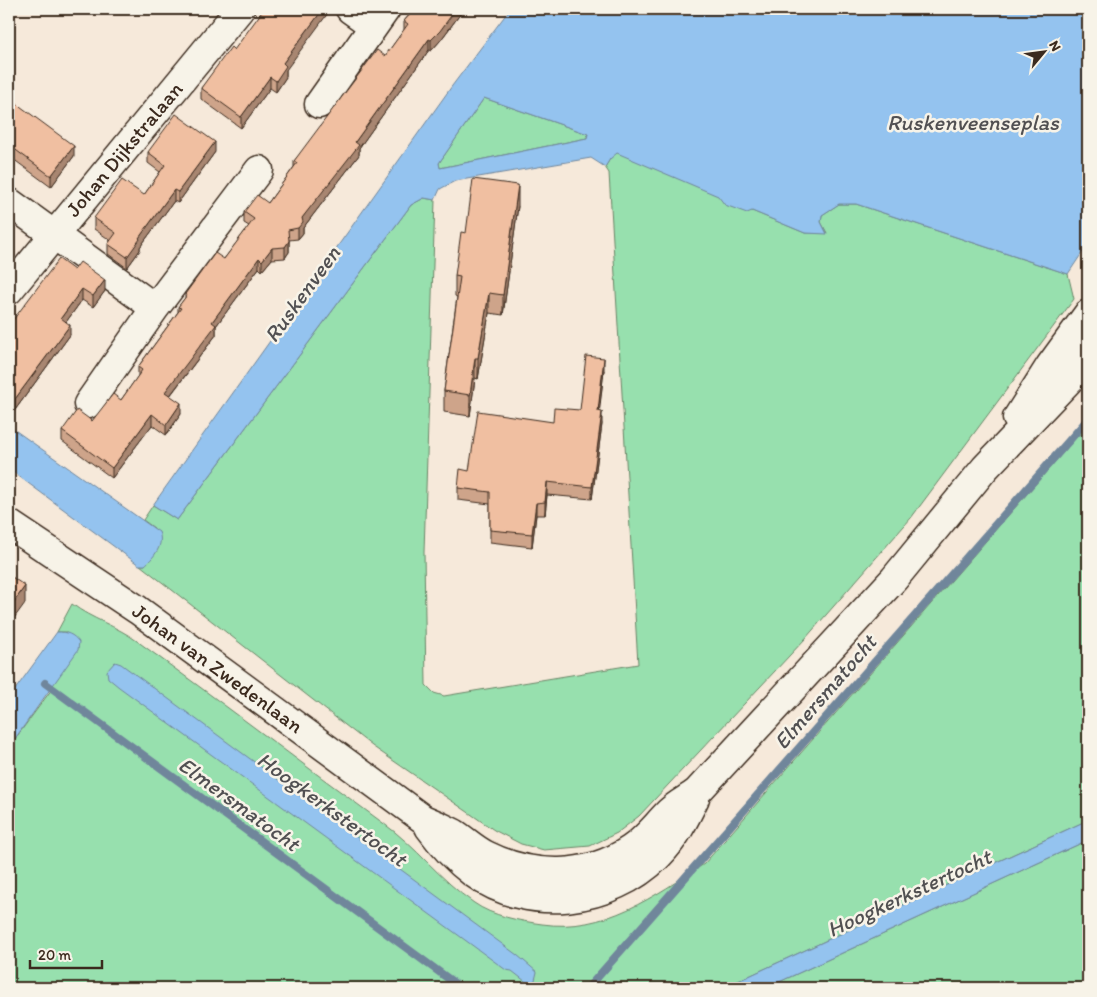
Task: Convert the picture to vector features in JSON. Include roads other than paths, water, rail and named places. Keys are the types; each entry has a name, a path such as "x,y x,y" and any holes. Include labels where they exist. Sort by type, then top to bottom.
{"main road":[{"name":"Johan Dijkstralaan","path":"9,290 240,9"},
{"path":"319,104 380,17 350,9"},
{"path":"88,404 156,308 259,170"},
{"path":"9,202 156,308"},
{"name":"Johan van Zwedenlaan","path":"984,468 1050,366 1088,314"},
{"name":"Johan van Zwedenlaan","path":"9,524 138,610 423,819 453,833 483,853 501,862 539,872 559,873 597,866 630,850 645,838 671,810 698,792 894,579 984,468 1070,379 1088,355"}],"water":[{"name":"Ruskenveenseplas","path":"510,9 1088,9 1088,244 1068,274 856,204 839,204 822,215 821,222 827,234 805,233 752,211 747,213 725,205 718,196 617,153 605,167 591,158 455,181 440,189 435,200 424,198 411,205 177,520 153,505 452,86","holes":["484,98 588,134 587,138 440,168 439,163"]},
{"path":"9,426 159,532 159,546 149,562 145,565 139,565 9,469"},
{"path":"57,632 72,635 79,642 78,650 9,747 9,698"},
{"path":"115,662 121,664 517,955 537,972 535,980 530,985 512,971 506,970 119,687 108,678 107,671"},
{"path":"1088,820 1088,840 766,988 723,988"}],"waterway":[{"name":"Elmersmatocht","path":"588,988 1088,419"},
{"name":"Elmersmatocht","path":"45,683 461,988"}],"water label":[{"name":"Ruskenveen","path":"302,294"},
{"name":"Hoogkerkstertocht","path":"332,809"},
{"name":"Hoogkerkstertocht","path":"909,893"}]}
